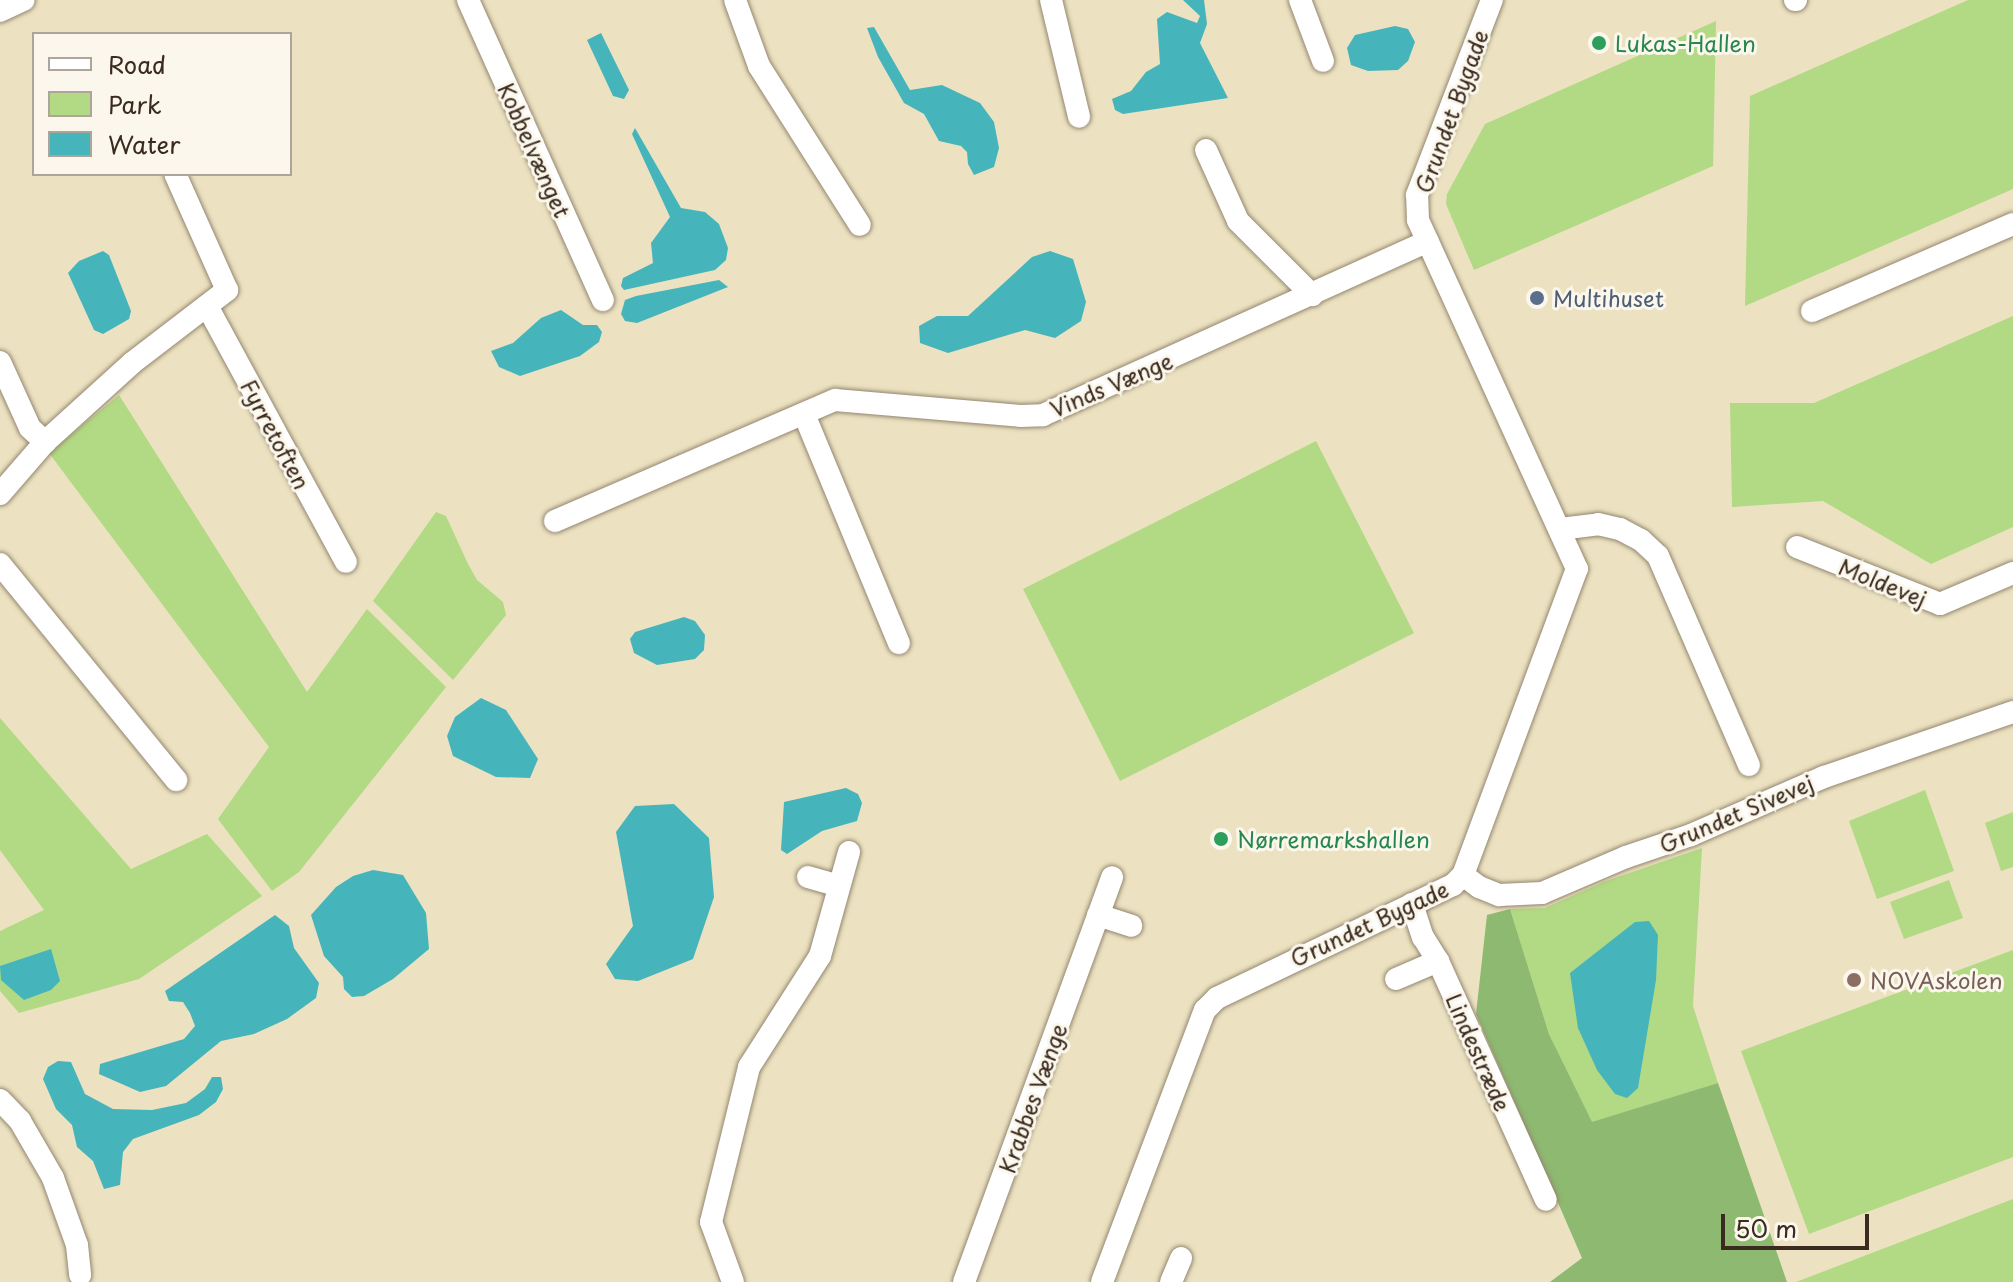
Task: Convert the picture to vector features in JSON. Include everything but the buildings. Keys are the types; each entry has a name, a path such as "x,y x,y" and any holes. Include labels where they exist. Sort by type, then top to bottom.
{"street":[{"path":"0,11 24,0"},
{"name":"Kobbelvænget","path":"468,0 603,300"},
{"path":"735,0 759,66 860,225"},
{"path":"1051,0 1079,117"},
{"path":"1300,0 1323,61"},
{"name":"Grundet Bygade","path":"1102,1282 1205,1010 1217,998 1453,885 1463,875 1577,569 1418,220 1417,195 1492,0"},
{"path":"1206,150 1238,221 1312,295"},
{"path":"0,494 45,442 132,363 227,290 176,176"},
{"path":"1812,311 2013,224"},
{"name":"Vinds Vænge","path":"555,521 835,400 1020,416 1043,415 1428,241"},
{"name":"Fyrretoften","path":"207,306 346,562"},
{"path":"0,362 30,428 45,442"},
{"path":"804,414 899,643"},
{"path":"1560,529 1598,524 1620,529 1641,540 1658,556 1749,765"},
{"name":"Moldevej","path":"1797,547 1940,604 2013,573"},
{"path":"0,564 176,780"},
{"name":"Grundet Sivevej","path":"1463,875 1479,887 1499,895 1542,893 1626,857 1691,835 1824,777 2013,712"},
{"path":"733,1282 711,1222 749,1067 820,956 849,852"},
{"path":"808,877 839,886"},
{"name":"Krabbes Vænge","path":"964,1282 1112,877"},
{"name":"Lindestræde","path":"1412,904 1423,937 1438,961 1546,1200"},
{"path":"1098,915 1131,926"},
{"path":"1396,979 1438,961"},
{"path":"0,1100 20,1121 53,1178 77,1245 80,1275"},
{"path":"1171,1282 1181,1258"}],"green space":[{"path":"1968,0 2013,0 2013,189 1745,306 1750,96"},
{"path":"1716,21 1713,166 1474,270 1446,204 1447,194 1485,124"},
{"path":"2013,316 2013,527 1931,564 1823,501 1732,507 1730,403 1814,403"},
{"path":"119,395 307,692 367,609 446,687 299,872 272,891 218,819 269,747 49,453"},
{"path":"1316,441 1414,633 1120,781 1023,589"},
{"path":"436,512 446,516 477,580 503,602 506,615 453,680 373,601"},
{"path":"0,718 131,869 207,834 262,896 139,979 19,1013 0,991 0,931 44,910 0,850"},
{"path":"1925,790 1954,871 1877,899 1849,821"},
{"path":"2013,812 2013,867 2001,871 1985,823"},
{"path":"1702,848 1693,1006 1718,1083 1592,1123 1549,1034 1510,909 1545,908 1606,881"},
{"path":"1949,880 1963,918 1904,939 1890,902"},
{"path":"1510,909 1549,1034 1592,1122 1718,1083 1787,1282 1550,1282 1582,1258 1476,1014 1487,915"},
{"path":"2013,950 2013,1157 1809,1234 1741,1051"},
{"path":"2013,1199 2013,1282 1796,1282"}],"water":[{"path":"1183,0 1204,0 1207,24 1200,43 1228,98 1123,114 1115,110 1112,99 1131,91 1146,72 1160,64 1157,19 1167,12 1197,23 1200,16"},
{"path":"1395,26 1408,29 1415,42 1408,61 1398,70 1368,71 1351,65 1347,48 1355,35"},
{"path":"874,27 910,90 942,85 980,103 994,122 999,148 994,167 974,175 968,164 967,152 961,146 939,141 924,114 904,103 878,57 867,28"},
{"path":"601,33 629,90 624,99 613,96 587,40"},
{"path":"635,128 681,208 705,212 719,224 728,248 726,260 715,270 624,290 621,286 623,278 653,263 651,243 670,217 632,134"},
{"path":"103,251 109,255 131,311 129,319 103,334 94,330 68,273 79,261"},
{"path":"1050,251 1073,259 1086,302 1081,321 1055,338 1025,330 948,353 920,343 919,326 937,316 968,316 1032,257"},
{"path":"719,280 728,287 637,323 625,321 621,314 625,300 636,296"},
{"path":"561,310 583,325 597,325 602,332 599,342 580,356 520,376 499,367 491,351 513,343 541,318"},
{"path":"684,617 695,621 705,635 704,650 695,659 657,665 634,653 630,639 635,632"},
{"path":"481,698 506,710 538,759 530,778 496,777 453,756 447,736 455,717"},
{"path":"846,788 858,794 862,803 857,821 822,831 787,854 781,850 784,802"},
{"path":"674,804 709,838 714,897 693,959 638,981 615,979 606,964 633,926 616,832 635,806"},
{"path":"373,870 403,875 426,913 429,949 393,979 364,996 352,997 344,989 343,977 324,956 311,915 336,887 353,876"},
{"path":"275,915 289,926 294,948 319,983 316,998 287,1019 254,1034 221,1041 166,1086 140,1092 99,1074 100,1064 184,1039 195,1026 190,1013 183,1002 169,1001 165,991"},
{"path":"1649,921 1658,935 1656,980 1638,1088 1627,1098 1615,1094 1597,1070 1578,1028 1570,973 1635,922"},
{"path":"51,949 60,981 51,990 24,1000 1,980 0,966"},
{"path":"58,1061 71,1062 85,1094 113,1109 152,1110 186,1103 205,1089 212,1077 221,1077 223,1089 216,1102 199,1115 133,1139 123,1152 120,1185 104,1189 93,1161 77,1147 72,1125 56,1109 43,1079 48,1067"}],"place":[{"name":"Lukas-Hallen","path":"1599,43"},
{"name":"Multihuset","path":"1537,298"},
{"name":"Nørremarkshallen","path":"1221,839"},
{"name":"NOVAskolen","path":"1854,980"}]}
